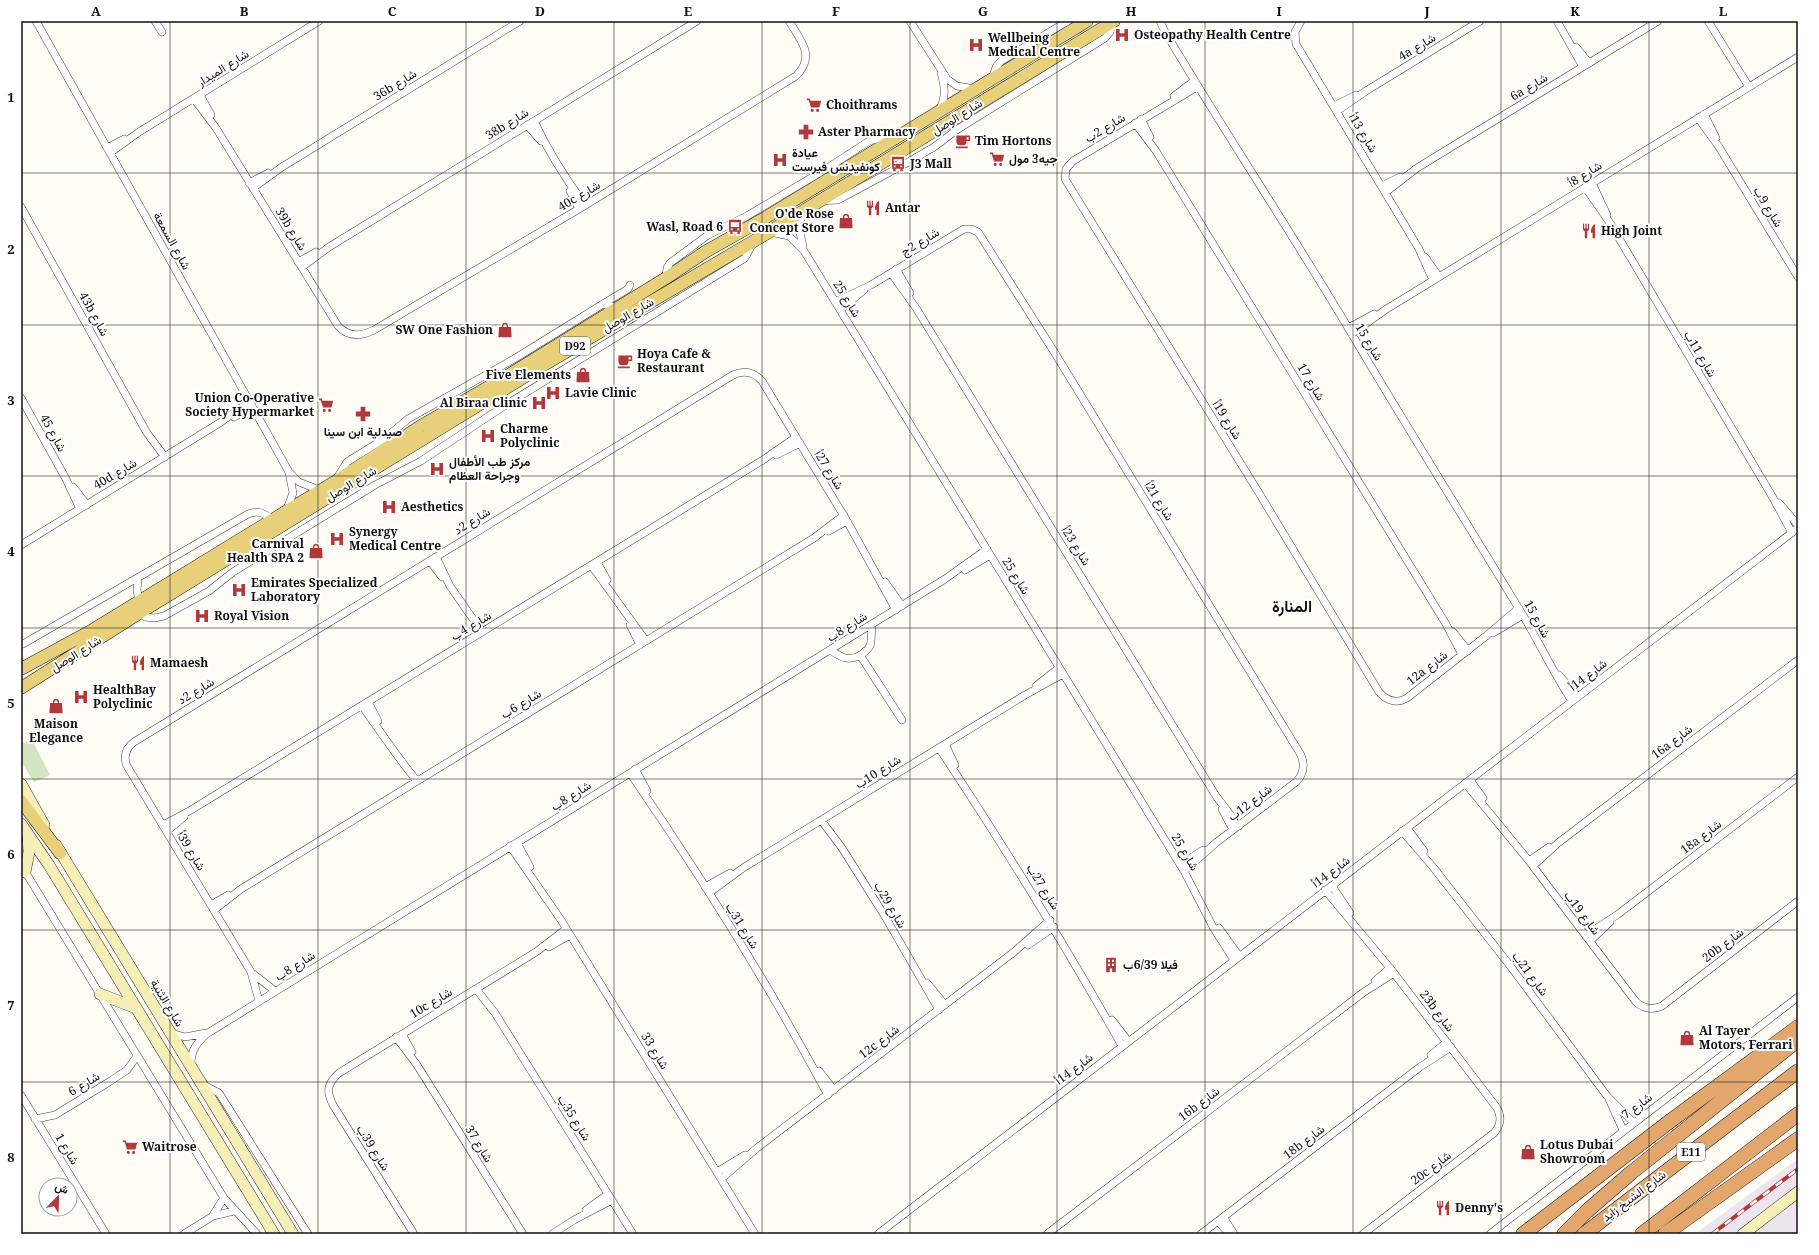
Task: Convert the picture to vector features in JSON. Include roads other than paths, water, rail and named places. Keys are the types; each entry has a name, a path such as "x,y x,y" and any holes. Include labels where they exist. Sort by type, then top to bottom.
{"highway":[{"path":"1523,1234 1669,1122 1798,1027"},
{"path":"1564,1234 1632,1172 1798,1040"},
{"name":"شارع الشيخ زايد","path":"1584,1234 1798,1071"},
{"path":"1642,1234 1798,1114"},
{"path":"1665,1234 1798,1139"}],"main road":[{"name":"شارع الوصل","path":"21,688 40,677 140,606 272,519 336,481 421,426 499,381 618,308 705,252 765,218 1087,21"},
{"name":"شارع الوصل","path":"21,669 140,606 770,232 1114,21"},
{"path":"21,680 60,655 89,632"},
{"path":"21,661 34,655 43,656"},
{"path":"21,694 40,677"},
{"name":"شارع الثنية","path":"21,784 60,853 293,1234"},
{"path":"21,801 60,853"},
{"path":"21,824 201,1112 274,1234"},
{"path":"23,868 29,852 28,836"},
{"path":"100,994 136,1008"},
{"path":"201,1112 212,1120 227,1143 231,1144 234,1138"},
{"path":"1743,1234 1798,1192"}],"street":[{"name":"شارع السمعة","path":"36,21 289,472 299,482 319,490"},
{"path":"155,21 162,32"},
{"name":"شارع الميدار","path":"109,150 319,21"},
{"name":"36b شارع","path":"251,185 520,21"},
{"name":"38b شارع","path":"300,265 697,21"},
{"name":"40c شارع","path":"352,335 363,334 374,330 582,207 796,76 804,67 806,61 804,48 789,21"},
{"path":"910,21 940,70 954,84 961,87 975,89"},
{"path":"992,80 999,63 1068,21"},
{"name":"شارع 15","path":"1155,21 1164,30"},
{"name":"شارع 15","path":"1160,21 1196,84 1350,331 1426,459 1519,608 1552,667 1575,699"},
{"name":"شارع 13أ","path":"1301,21 1296,28 1294,36 1296,44 1436,278"},
{"name":"4a شارع","path":"1336,109 1480,21"},
{"path":"1557,21 1566,37 1586,65"},
{"name":"6a شارع","path":"1384,189 1658,21"},
{"path":"1708,21 1749,87"},
{"name":"شارع 8أ","path":"1350,331 1798,57"},
{"path":"939,112 944,99 945,90 940,70"},
{"name":"شارع 2ب","path":"1073,161 1196,84"},
{"name":"39b شارع","path":"197,97 338,326 344,332 352,335"},
{"name":"شارع 9ب","path":"1701,116 1798,277"},
{"path":"534,121 546,147 582,207"},
{"name":"شارع 17","path":"1138,121 1465,653"},
{"path":"527,126 546,147"},
{"name":"شارع 19أ","path":"1073,161 1065,172 1067,183 1256,487 1379,692"},
{"name":"شارع 11ب","path":"1588,185 1772,496 1792,533"},
{"name":"43b شارع","path":"21,207 162,459"},
{"name":"شارع 25","path":"803,211 799,232 804,251"},
{"name":"شارع 2ج","path":"835,302 871,285 964,229 975,230 981,235"},
{"name":"شارع 25","path":"770,232 788,236 804,251 1182,868 1206,913 1237,958"},
{"name":"شارع 21أ","path":"981,235 1104,432 1300,755 1304,767 1296,782"},
{"path":"138,579 137,590 140,606 147,617 160,617 209,591 233,572 375,485 426,458 498,409 745,258 754,241"},
{"name":"شارع 23أ","path":"894,271 1236,828"},
{"path":"336,481 342,468 347,462 380,442 408,419 514,359 628,289 630,285"},
{"name":"شارع 2ج","path":"840,310 871,285"},
{"path":"603,304 618,308"},
{"name":"شارع 2د","path":"134,742 733,375 741,372 750,373 762,381"},
{"name":"شارع 27أ","path":"762,381 899,608"},
{"name":"شارع 45","path":"21,398 83,507"},
{"name":"40d شارع","path":"21,545 251,405"},
{"name":"شارع 4ب","path":"165,828 191,810 798,440"},
{"name":"شارع السمعة","path":"286,511 293,493 289,472"},
{"name":"شارع 11ب","path":"1772,496 1798,527"},
{"path":"23,644 138,579 248,514 262,512 272,519"},
{"name":"شارع 6ب","path":"213,908 241,889 846,518"},
{"name":"شارع 14أ","path":"878,1234 1798,527"},
{"name":"شارع 8ب","path":"192,1069 193,1051 199,1040 208,1033 988,552"},
{"path":"433,559 479,634"},
{"path":"594,564 643,643"},
{"name":"12a شارع","path":"1379,692 1387,699 1392,701 1404,700 1465,653 1519,608"},
{"name":"12a شارع","path":"1486,636 1523,615"},
{"path":"830,650 846,659 852,659 860,655 866,651 870,644 872,624"},
{"path":"860,655 902,720"},
{"name":"16a شارع","path":"1531,863 1798,660"},
{"name":"شارع 10ب","path":"707,890 1025,695 1061,671"},
{"path":"365,704 414,783"},
{"name":"شارع 39أ","path":"134,742 126,752 125,759 127,766 251,972 259,1001"},
{"name":"شارع 27ب","path":"942,746 960,778 1050,920 1104,1011 1125,1043"},
{"name":"شارع 31ب","path":"633,771 652,805 707,890 831,1092"},
{"name":"18a شارع","path":"1588,938 1798,777"},
{"name":"شارع 12ب","path":"1182,868 1296,782"},
{"name":"شارع 19ب","path":"1468,782 1640,1005 1653,1009 1662,1006"},
{"name":"شارع 29ب","path":"824,818 919,974 938,1010"},
{"name":"شارع 21ب","path":"1405,830 1511,967 1607,1096 1634,1123"},
{"name":"شارع 33","path":"514,844 535,881 755,1234"},
{"path":"23,868 224,1198 257,1234"},
{"name":"23b شارع","path":"1332,886 1356,926"},
{"name":"23b شارع","path":"1325,890 1392,970 1499,1112"},
{"name":"20b شارع","path":"1662,1006 1798,901"},
{"name":"12c شارع","path":"721,1179 757,1148 1014,952 1050,920"},
{"name":"12c شارع","path":"1014,952 1054,927"},
{"name":"10c شارع","path":"338,1073 568,932"},
{"name":"16b شارع","path":"1047,1234 1392,970"},
{"name":"شارع 39أ","path":"251,972 275,991"},
{"name":"شارع 29ب","path":"919,974 945,1005"},
{"name":"شارع 35ب","path":"479,987 633,1234"},
{"name":"شارع 7","path":"1490,1234 1623,1130 1798,997"},
{"name":"شارع 8ب","path":"169,1032 185,1037 208,1033"},
{"name":"شارع 37","path":"399,1036 523,1234"},
{"name":"18b شارع","path":"1201,1234 1449,1045"},
{"name":"شارع 6","path":"124,1072 137,1056"},
{"name":"شارع 6","path":"35,1119 55,1115 124,1072 132,1070 146,1070"},
{"name":"شارع 39ب","path":"338,1073 328,1084 327,1090 330,1098 414,1234"},
{"path":"202,1084 219,1093 308,1234"},
{"name":"شارع 1","path":"21,1095 106,1234"},
{"name":"شارع 21ب","path":"1607,1096 1623,1130"},
{"name":"20c شارع","path":"1363,1234 1494,1133 1500,1122 1499,1112"},
{"name":"شارع 6","path":"43,1131 55,1115"},
{"name":"12c شارع","path":"716,1172 757,1148"},
{"path":"552,1234 610,1197"},
{"path":"213,1216 224,1198"},
{"path":"184,1234 213,1216 234,1210"},
{"path":"1221,1219 1229,1234"},
{"path":"1221,1219 1234,1234"},
{"path":"546,1234 559,1229"}],"railway":[{"path":"1712,1234 1798,1169"}],"place":[{"name":"Osteopathy Health Centre","path":"1122,35"},
{"name":"Wellbeing Medical Centre","path":"976,45"},
{"name":"Choithrams","path":"814,105"},
{"name":"Aster Pharmacy","path":"806,132"},
{"name":"Tim Hortons","path":"963,141"},
{"name":"جيه3 مول","path":"997,159"},
{"name":"عيادة كونفيدنس فيرست","path":"780,160"},
{"name":"J3 Mall","path":"898,164"},
{"name":"Antar","path":"873,208"},
{"name":"O'de Rose Concept Store","path":"846,221"},
{"name":"Wasl, Road 6","path":"735,227"},
{"name":"High Joint","path":"1589,231"},
{"name":"SW One Fashion","path":"505,330"},
{"name":"Hoya Cafe & Restaurant","path":"625,361"},
{"name":"Five Elements","path":"583,375"},
{"name":"Lavie Clinic","path":"553,393"},
{"name":"Al Biraa Clinic","path":"539,403"},
{"name":"Union Co-Operative Society Hypermarket","path":"326,405"},
{"name":"صيدلية ابن سينا","path":"363,414"},
{"name":"Charme Polyclinic","path":"488,436"},
{"name":"مركز طب الأطفال وجراحة العظام","path":"437,469"},
{"name":"Aesthetics","path":"389,507"},
{"name":"Synergy Medical Centre","path":"337,539"},
{"name":"Carnival Health SPA 2","path":"316,551"},
{"name":"Emirates Specialized Laboratory","path":"239,590"},
{"name":"Royal Vision","path":"202,616"},
{"name":"Mamaesh","path":"138,663"},
{"name":"HealthBay Polyclinic","path":"81,697"},
{"name":"Maison Elegance","path":"56,706"},
{"name":"فيلا 6/39ب","path":"1111,965"},
{"name":"Al Tayer Motors, Ferrari","path":"1687,1038"},
{"name":"Waitrose","path":"130,1147"},
{"name":"Lotus Dubai Showroom","path":"1528,1152"},
{"name":"Denny's","path":"1443,1208"}],"district":[{"name":"المنارة","path":"1292,606"}]}
